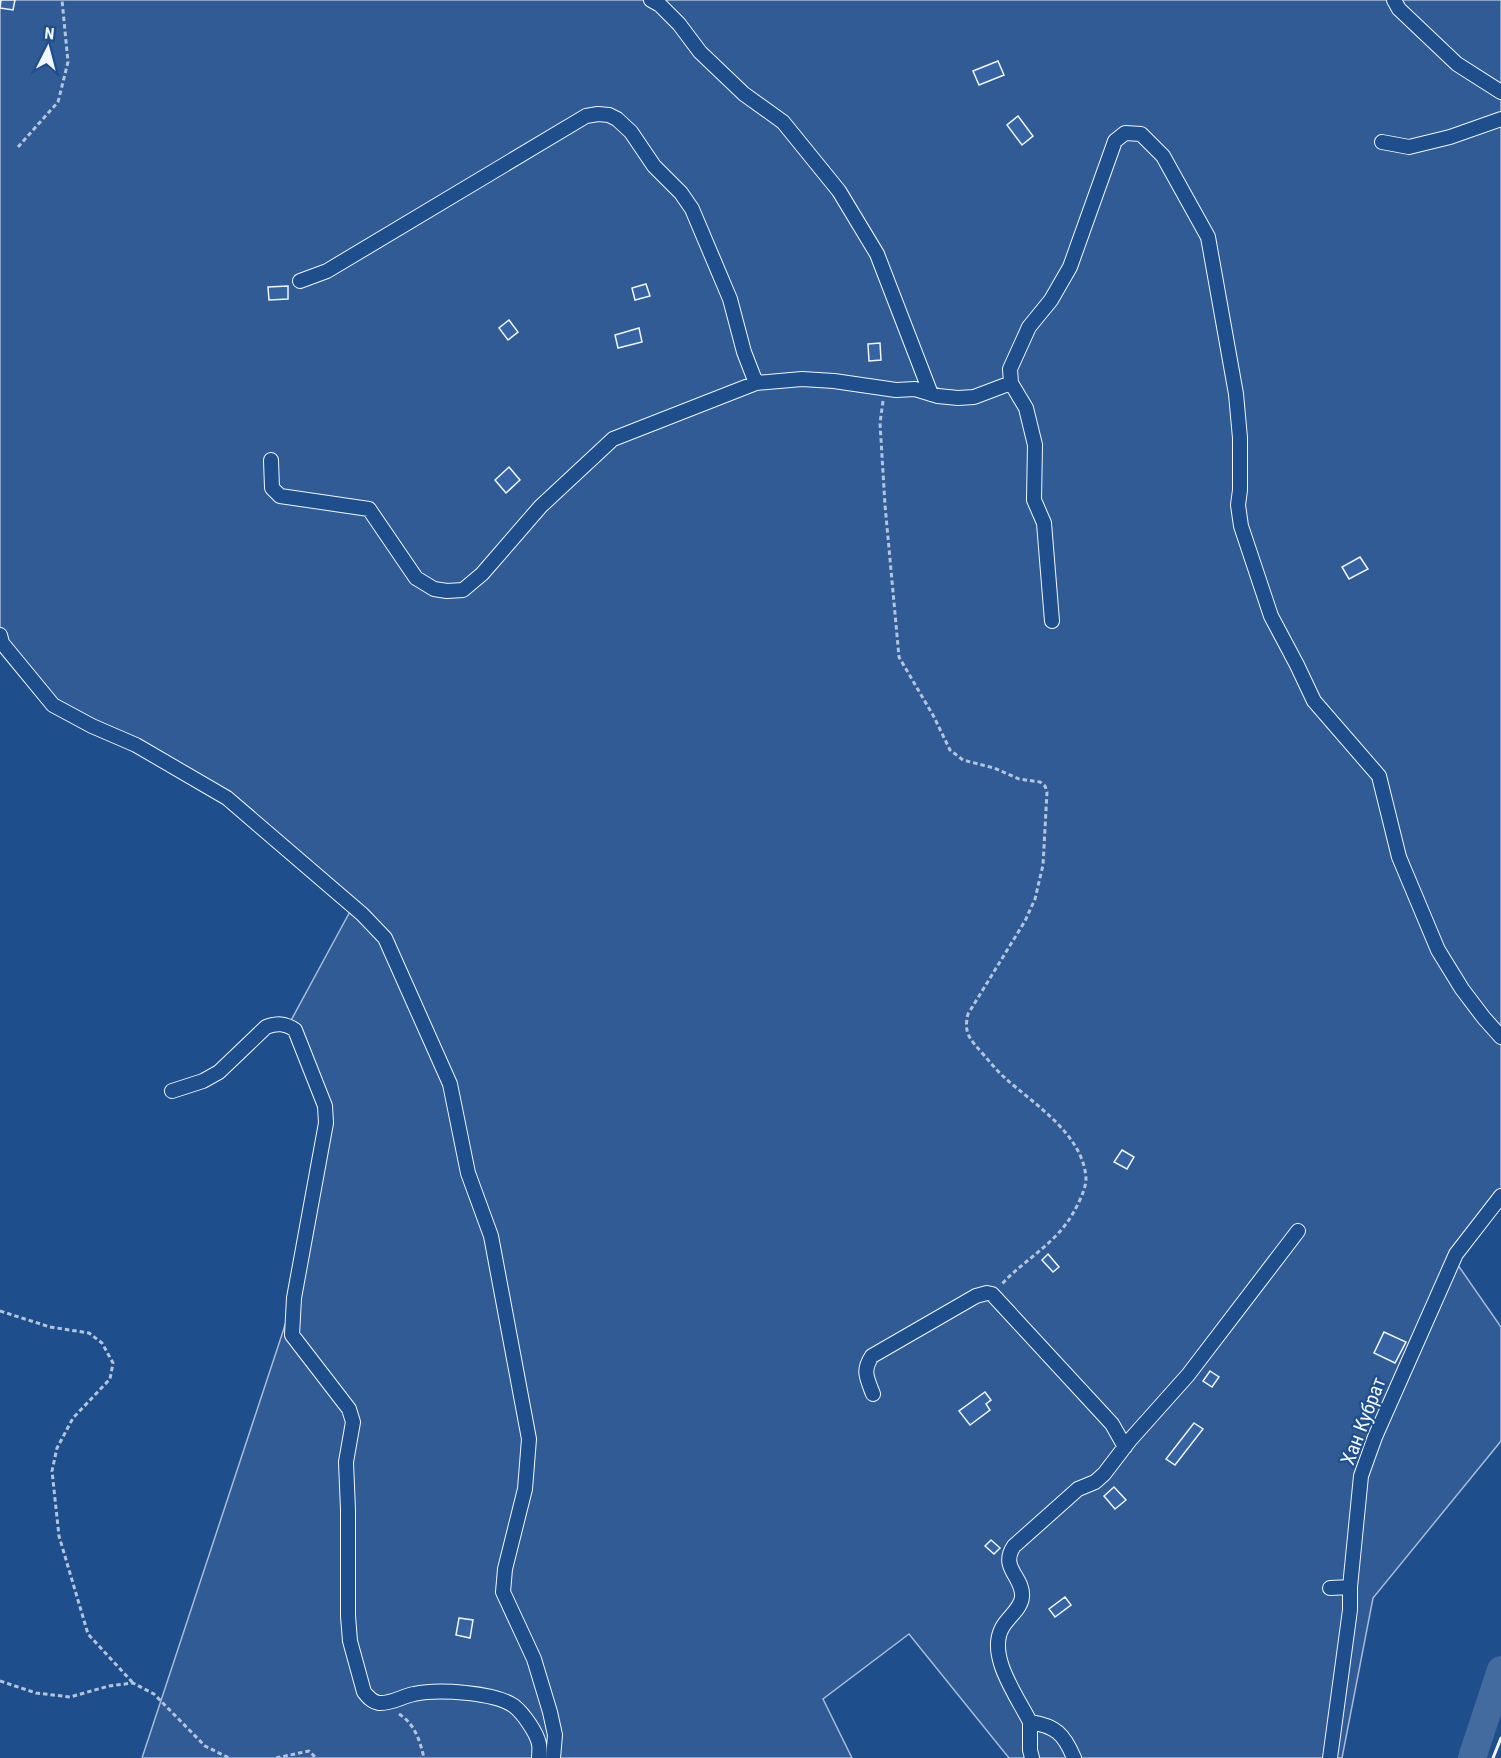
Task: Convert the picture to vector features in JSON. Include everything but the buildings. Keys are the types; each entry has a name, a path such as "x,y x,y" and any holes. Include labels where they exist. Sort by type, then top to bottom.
{"street":[{"path":"651,0 660,5 700,52 744,94 783,122 839,191 877,254 931,394"},
{"path":"1394,0 1399,9 1457,64 1501,92"},
{"path":"300,281 327,271 586,116 609,115 631,132 654,166 681,193 692,208 730,299 744,352 756,383"},
{"path":"1382,142 1408,147 1450,137 1501,119"},
{"path":"1052,621 1044,523 1034,500 1035,444 1026,408 1011,383 1010,369 1029,327 1051,300 1070,267 1115,141 1125,133 1141,134 1163,156 1208,237 1236,394 1240,438 1238,505 1241,525 1270,616 1314,701 1379,776 1399,856 1438,950 1462,989 1501,1037"},
{"path":"271,460 272,488 280,496 369,509 416,578 434,589 463,590 482,574 541,506 613,439 756,383 802,379 834,381 885,388 915,389 957,398 974,397 1011,383"},
{"path":"0,635 2,643 53,705 92,726 136,745 227,798 362,914 385,938 450,1084 468,1173 491,1236 529,1439 525,1490 505,1569 503,1592 534,1659 550,1712 555,1736 553,1758"},
{"path":"172,1091 203,1081 219,1072 266,1027 275,1023 294,1030 325,1106 326,1123 294,1298 292,1335 349,1409 353,1422 346,1462 348,1616 350,1641 364,1692 368,1698 379,1703 415,1694 445,1692 476,1694 501,1701 514,1706 531,1725 539,1743 539,1758"},
{"name":"Хан Кубрат","path":"1330,1758 1350,1610 1350,1587 1361,1476 1375,1437 1456,1254 1501,1196"},
{"path":"1032,1758 1030,1722 1003,1670 997,1652 997,1641 1002,1628 1022,1600 1022,1591 1009,1565 1009,1552 1078,1489 1095,1482 1104,1474 1188,1375 1298,1231"},
{"path":"873,1394 865,1373 867,1363 872,1356 976,1296 992,1294 1112,1424 1125,1447"},
{"path":"1330,1587 1350,1587"},
{"path":"1030,1722 1054,1728 1066,1741 1074,1758"}],"path":[{"path":"18,147 58,102 68,62 62,0"},
{"path":"885,388 880,423 899,657 934,717 950,750 963,760 994,768 1019,779 1040,782 1047,792 1043,865 1035,899 1025,921 968,1014 965,1024 966,1032 1002,1076 1064,1131 1080,1153 1086,1178 1078,1204 1066,1224 992,1294"},
{"path":"0,1311 50,1327 89,1333 102,1342 112,1364 110,1378 73,1418 57,1448 52,1471 59,1536 88,1634 133,1683 154,1694 205,1746 229,1758"},
{"path":"0,1681 36,1693 70,1697 109,1686 133,1683"},
{"path":"379,1703 403,1716 419,1737 424,1758"},
{"path":"276,1758 309,1751 316,1758"}],"shaded area":[{"path":"0,0 1501,0 1501,1200 1453,1258 1501,1327 1501,1441 1373,1598 1342,1758 1009,1758 909,1634 823,1699 852,1758 142,1758 294,1298 326,1123 288,1026 353,906 227,798 53,705 0,635"}],"waterway":[{"path":"1472,1758 1501,1670"}],"wall":[{"path":"1493,1758 1501,1738"}]}
